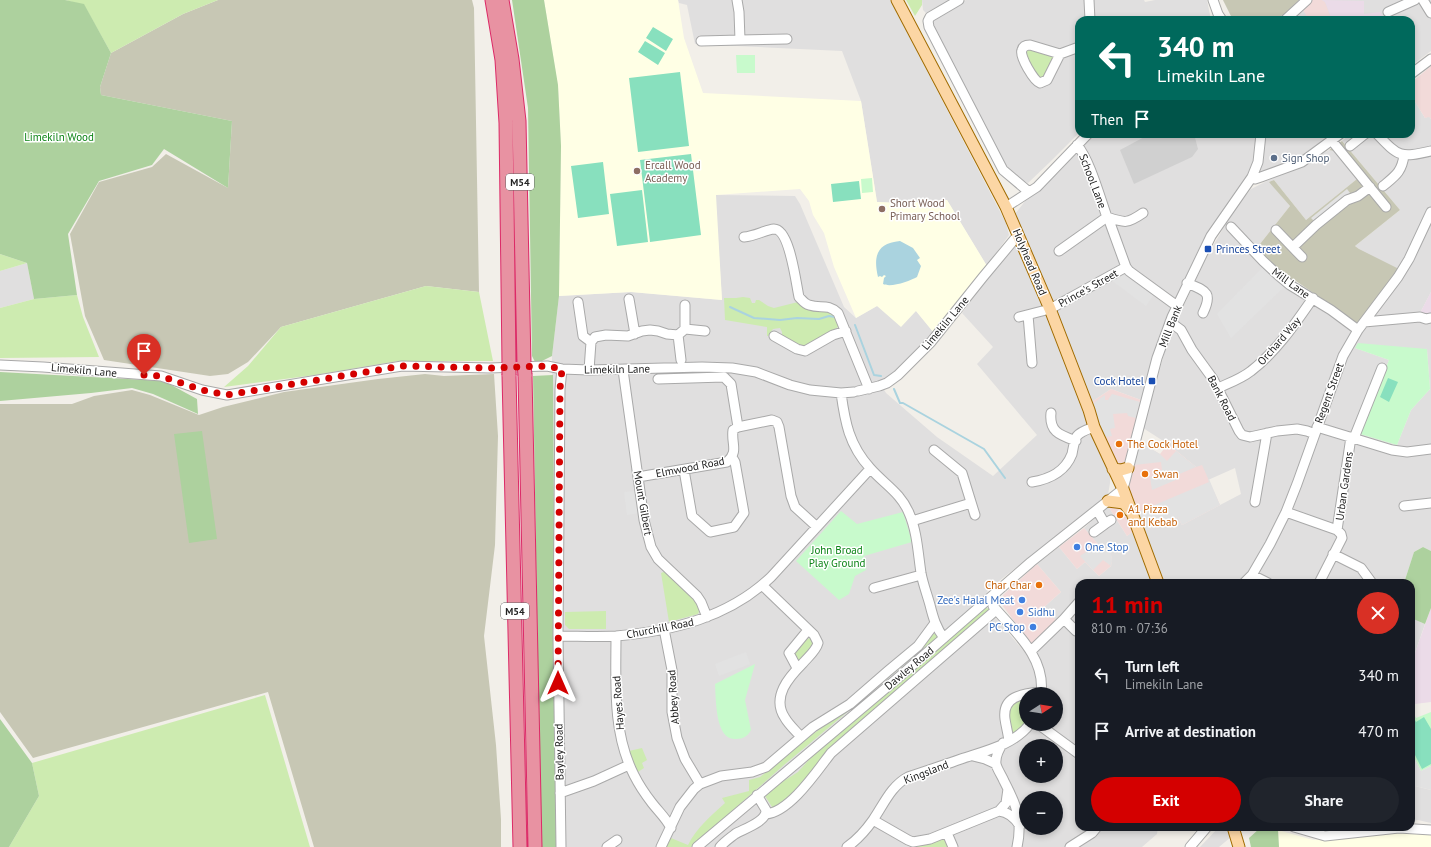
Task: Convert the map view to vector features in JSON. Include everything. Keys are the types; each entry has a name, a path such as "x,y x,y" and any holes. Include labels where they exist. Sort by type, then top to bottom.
{"highway":[{"name":"M54","path":"492,0 502,60 506,123 509,369 520,847"},
{"name":"M54","path":"502,0 512,59 519,121 535,847"}],"main road":[{"name":"Holyhead Road","path":"897,0 1006,207 1050,309 1087,404 1094,427 1123,489 1157,579"},
{"path":"1113,469 1121,470 1128,468"},
{"path":"1108,501 1124,503 1133,515"},
{"path":"1234,831 1240,847"}],"street":[{"path":"737,0 740,40"},
{"path":"959,0 930,17 928,21 932,35 1003,170 1029,192"},
{"path":"1089,0 1090,16"},
{"path":"1213,0 1219,16"},
{"path":"1289,16 1307,0"},
{"path":"1388,12 1415,0"},
{"path":"1423,0 1431,13"},
{"path":"920,43 932,35"},
{"path":"701,41 787,39"},
{"path":"1060,54 1047,80 1040,83 1034,78 1022,56 1021,51 1026,45 1060,54 1075,48"},
{"path":"1415,71 1431,59"},
{"path":"1006,207 1037,187 1084,138"},
{"name":"Mill Bank","path":"1123,489 1157,358 1170,322 1211,236 1252,177 1258,162 1261,138"},
{"path":"1252,177 1255,179 1302,162 1333,138"},
{"path":"1337,138 1370,187 1386,207"},
{"path":"1350,146 1360,138"},
{"path":"1382,138 1395,152 1404,155 1411,156 1431,152"},
{"name":"School Lane","path":"1078,145 1082,150 1109,220"},
{"path":"1383,186 1399,172 1403,164 1404,155"},
{"path":"1293,246 1347,200 1356,197 1370,187"},
{"name":"Regent Street","path":"1248,579 1270,544 1286,512 1340,362 1358,330 1384,297 1409,259 1431,212"},
{"name":"School Lane","path":"1059,251 1109,220 1120,222 1131,221 1143,213"},
{"name":"Prince's Street","path":"1109,220 1126,267 1129,271 1177,306"},
{"name":"Mill Lane","path":"1231,227 1263,261 1290,285 1313,298 1358,330"},
{"path":"744,237 751,237 773,229 778,230 784,238 793,266 799,297 810,305 827,306 838,313 869,389"},
{"path":"1276,230 1302,257"},
{"name":"Limekiln Lane","path":"0,365 161,376 202,390 227,395 402,366 490,368 547,366 562,369 589,370 702,367 732,368 756,372 790,385 810,390 841,393 856,392 887,383 898,375 931,342 1018,235"},
{"name":"Prince's Street","path":"1018,317 1050,309 1126,267"},
{"path":"1188,284 1203,290 1206,293 1208,303 1203,313"},
{"name":"Orchard Way","path":"1218,388 1251,371 1266,357 1291,329 1313,298"},
{"path":"629,299 635,334"},
{"path":"578,302 583,336 591,342"},
{"path":"681,360 681,332 685,305"},
{"path":"1028,315 1032,363"},
{"path":"1364,322 1420,317 1426,319 1431,318"},
{"name":"Bank Road","path":"1170,322 1181,330 1192,350 1207,370 1242,435 1250,437 1267,432 1301,429 1316,430 1399,451 1431,449"},
{"path":"589,370 591,342 595,337 606,335 628,336 650,330 667,334 705,331"},
{"path":"774,336 797,349 806,351 833,335 846,331"},
{"name":"Urban Gardens","path":"1321,579 1342,538 1342,534 1337,530 1352,438 1382,368"},
{"name":"Bayley Road","path":"561,847 558,636 560,389 562,369"},
{"name":"Mount Gilbert","path":"622,370 644,520 651,547 658,559 697,596 707,617"},
{"name":"Elmwood Road","path":"638,477 721,464 727,462 732,457 734,452 732,436 733,430 738,427 731,384 724,377 658,380"},
{"path":"841,393 845,425 848,434 862,459 870,469 897,493 907,508 912,522 921,575 935,623 944,638"},
{"path":"1051,413 1052,426 1055,431 1076,441"},
{"path":"738,427 772,420 777,422 794,507 817,527"},
{"path":"1032,482 1045,479 1059,472 1067,464 1079,435 1094,427"},
{"path":"1255,502 1267,432"},
{"path":"934,450 962,473 975,515"},
{"path":"684,470 692,516 710,532 734,527 744,513 735,462 732,457"},
{"name":"Churchill Road","path":"558,636 616,636 664,629 707,617 733,605 754,592 784,564 870,469"},
{"name":"Dawley Road","path":"697,847 944,638 1031,562 1123,489"},
{"path":"1404,506 1416,509 1431,502"},
{"path":"912,522 971,503"},
{"path":"1094,532 1108,522 1097,510"},
{"path":"1286,512 1337,530"},
{"path":"1333,554 1361,568 1369,579"},
{"path":"1252,574 1261,579"},
{"path":"874,588 921,575"},
{"path":"762,585 814,635 818,643 815,649 797,668 783,687 781,694 781,706 785,718 801,737"},
{"path":"988,600 1031,651 1037,662 1042,687"},
{"path":"1031,651 1064,619 1075,602"},
{"name":"Dawley Road","path":"766,814 776,811 790,801 810,781 831,753 996,610"},
{"path":"1064,619 1075,630"},
{"name":"Dawley Road","path":"661,847 680,807 691,792 700,784 706,780 720,776 745,774 766,767 813,727 850,704 918,646 935,623"},
{"name":"Abbey Road","path":"664,629 672,670 672,712 677,738 685,759 700,784"},
{"path":"797,668 788,653 808,630"},
{"name":"Hayes Road","path":"616,636 617,711 623,745 629,765 642,789 657,809 668,820 671,828"},
{"path":"1019,695 1009,702 1005,712 1006,742 997,754 996,764 1016,805 1019,821"},
{"name":"Kingsland","path":"847,847 859,837 873,820 895,786 901,780 1006,742 1023,731"},
{"path":"1048,731 1075,751"},
{"path":"972,755 985,758 996,764"},
{"path":"560,793 594,781 629,765"},
{"path":"873,820 908,843 921,841 999,811 1006,803 1008,789"},
{"path":"720,847 735,834 760,821 766,814 764,807 757,796"},
{"path":"657,809 667,812 680,807"},
{"path":"999,811 1009,814 1019,824"},
{"path":"1415,829 1431,830"},
{"path":"1070,847 1094,831"},
{"path":"1190,847 1204,831"},
{"path":"1308,831 1325,836 1371,831"},
{"path":"947,832 953,847"},
{"path":"1017,847 1019,833"}],"shaded area":[{"path":"218,0 472,0 474,8 479,292 426,286 281,327 248,362 228,374 210,376 104,360 85,316 70,234 99,182 152,167 166,154 228,188 232,121 101,95 100,87 111,53 183,14"},
{"path":"544,0 678,0 684,38 703,93 861,101 877,202 902,203 947,200 987,266 934,333 916,311 901,327 877,306 856,318 834,267 824,233 813,215 809,201 800,189 716,195 722,300 631,292 559,296 561,146 558,86"},
{"path":"678,0 890,0 1006,223 1009,235 987,266 947,200 902,203 877,202 861,101 842,51 695,44 687,5 679,3"},
{"path":"922,0 950,0 926,13 923,10"},
{"path":"966,0 1084,0 1085,16 1075,16 1075,137 1028,183 1018,178 1003,164 931,25 933,18"},
{"path":"1094,0 1144,0 1145,2 1155,0 1207,0 1210,16 1095,16"},
{"path":"1223,0 1431,0 1431,51 1415,63 1415,16 1231,16"},
{"path":"1223,0 1299,0 1281,16 1231,16"},
{"path":"1312,0 1322,0 1325,2 1330,16 1307,16 1303,10"},
{"path":"1322,0 1364,1 1364,14 1380,12 1383,16 1330,16 1325,2"},
{"path":"1431,66 1431,119 1429,117 1425,118 1415,102 1415,79"},
{"path":"1415,102 1425,118 1429,116 1431,119 1431,292 1420,313 1431,313 1431,551 1423,547 1414,552 1405,579 1163,579 1145,531 1178,517 1182,525 1241,494 1235,468 1208,480 1196,467 1168,444 1143,428 1165,351 1184,305 1207,256 1234,210 1251,189 1329,150 1333,150 1357,179 1306,220 1274,180 1270,182 1290,206 1260,244 1255,248 1294,284 1295,281 1326,302 1359,249 1355,246 1400,210 1342,141 1345,138 1415,138","holes":["1355,348 1427,350 1430,389 1411,410 1397,445 1360,434 1389,360"]},
{"path":"1090,138 1325,138 1299,161 1265,173 1252,172 1177,298 1141,400 1111,389 1090,403 1065,335 1015,214 1026,200 1059,172"},
{"path":"1142,138 1195,138 1198,149 1192,157 1134,184 1120,150"},
{"path":"1342,141 1400,210 1355,246 1399,269 1359,322 1355,322 1296,281 1294,284 1255,248 1260,244 1290,206 1269,182 1274,180 1306,220 1357,179 1335,151 1329,150"},
{"path":"1347,189 1350,193 1314,221 1311,218"},
{"path":"715,195 795,196 800,204 844,307 856,318 877,306 916,311 934,333 897,372 880,383 886,393 937,437 993,476 1037,435 977,364 993,347 962,313 1011,246 1016,245 1035,285 1110,476 1110,483 1108,495 989,589 982,600 987,608 1028,656 1061,626 1043,608 1061,592 1037,564 1059,547 1077,569 1085,562 1099,576 1111,566 1111,555 1098,544 1084,528 1108,506 1127,536 1132,532 1151,579 1075,579 1075,831 1157,831 1157,834 1142,847 556,847 552,356 559,296 631,292 722,300"},
{"path":"27,263 34,299 0,308 0,271"},
{"path":"1263,267 1285,286 1231,338 1217,314"},
{"path":"1123,271 1155,293 1146,306 1111,280"},
{"path":"1431,292 1431,313 1420,313"},
{"path":"425,374 444,376 494,374 498,436 495,545 484,636 496,745 501,819 501,847 314,847 268,692 33,758 0,712 0,404 72,404 94,396 132,390 150,395 199,415 223,407 284,392"},
{"path":"1111,389 1141,400 1133,439 1160,454 1168,444 1196,467 1202,465 1220,505 1182,525 1178,517 1145,531 1135,530 1127,536 1108,506 1128,487 1103,438 1090,403"},
{"path":"1112,394 1140,402 1136,418 1128,416 1127,413 1113,414 1115,428 1110,429 1112,436 1105,437 1091,405 1105,395 1105,400 1108,400"},
{"path":"1140,442 1160,454 1167,461 1176,451 1196,467 1177,475 1178,479 1152,490 1150,477 1154,476 1153,471 1162,470 1161,462 1134,465"},
{"path":"1209,479 1220,505 1182,525 1178,517 1145,531 1138,512 1209,482"},
{"path":"636,491 639,513 627,515 624,492"},
{"path":"1084,528 1098,544 1111,554 1111,566 1099,576 1085,562 1077,569 1059,547"},
{"path":"1098,544 1111,554 1112,561 1111,566 1103,560 1093,570 1080,556"},
{"path":"1037,564 1061,592 1043,608 1058,622 1033,646 1002,605 1003,595"},
{"path":"1431,608 1431,702 1415,704 1415,653"},
{"path":"1415,620 1425,624 1415,653"},
{"path":"746,652 750,664 719,676 715,664"},
{"path":"1415,760 1421,771 1431,766 1431,790 1415,786"},
{"path":"1415,786 1431,790 1431,823 1415,820"},
{"path":"1215,831 1229,831 1231,837 1219,847 1200,847"},
{"path":"1278,831 1313,840 1397,832 1431,834 1431,847 1279,847"}],"green space":[{"name":"Limekiln Wood","path":"0,0 65,0 84,4 111,53 100,87 101,95 232,121 228,188 164,149 152,165 99,181 68,234 77,295 34,299 27,263 0,254"},
{"path":"65,0 218,0 183,14 111,53 84,5"},
{"path":"512,0 544,0 558,85 561,146 559,296 552,356 536,364 532,356 528,108"},
{"path":"906,0 922,0 922,5 915,16"},
{"path":"653,27 673,39 666,51 646,38"},
{"path":"645,41 665,53 658,65 638,52"},
{"path":"1027,48 1056,56 1045,78 1040,80 1024,55"},
{"path":"736,55 755,55 755,73 737,73"},
{"path":"680,72 689,146 638,152 629,78"},
{"path":"691,154 701,235 650,242 640,160"},
{"path":"603,162 609,214 578,218 571,166"},
{"path":"872,178 873,192 862,193 861,179"},
{"path":"859,181 861,199 833,202 831,184"},
{"path":"642,190 648,242 617,246 610,194"},
{"path":"0,254 27,263 0,271"},
{"path":"426,286 479,292 493,361 398,361 315,375 224,387 248,366 281,327"},
{"path":"77,295 83,317 99,357 0,358 0,308 34,299"},
{"path":"724,298 750,298 752,303 759,300 774,308 798,302 832,314 837,321 838,327 802,348 782,336 780,328 773,329 767,336 767,327 725,320"},
{"path":"1358,343 1427,349 1430,389 1411,410 1397,445 1360,434 1389,360 1355,348"},
{"path":"0,372 164,381 197,399 198,414 153,394 132,388 0,401"},
{"path":"553,375 556,847 541,847 533,376"},
{"path":"1388,378 1398,382 1389,402 1380,397"},
{"path":"202,431 217,539 189,543 174,434"},
{"name":"John Broad Play Ground","path":"841,511 857,524 903,512 912,542 864,556 866,570 855,576 849,594 839,600 796,561"},
{"path":"1423,547 1431,551 1431,608 1425,624 1415,620 1415,579 1405,579 1414,552"},
{"path":"666,571 696,598 700,609 698,614 669,622 661,573"},
{"path":"983,609 989,609 990,613 774,810 765,796 782,782 798,772 815,753"},
{"path":"606,611 606,629 569,629 565,625 565,612"},
{"path":"932,634 938,636 937,638 784,765 691,847 665,847 671,838 688,845 700,827 725,803 722,798 749,791 749,780 760,777 813,734 859,702 922,647"},
{"path":"812,637 815,646 798,662 794,655 804,642"},
{"path":"755,664 745,700 751,730 743,738 729,738 720,726 715,684"},
{"path":"265,695 310,847 9,847 39,796 32,763"},
{"path":"1019,700 1019,729 1015,733 1009,725 1009,706"},
{"path":"1431,712 1431,766 1421,771 1415,760 1415,716 1416,718"},
{"path":"1424,717 1431,729 1431,764 1422,769 1415,755 1415,720 1416,722"},
{"path":"0,719 32,763 39,796 9,847 0,847"},
{"path":"642,748 647,760 642,763 644,768 638,772 629,751"},
{"path":"1257,831 1278,831 1279,847 1251,847 1249,838"},
{"path":"946,838 951,847 913,847 914,846"}],"water":[{"path":"900,241 913,248 920,258 917,260 921,266 917,277 895,285 883,284 886,276 884,275 882,277 878,277 876,263 878,252 892,242"}],"waterway":[{"path":"730,307 754,318 780,320 797,318 819,319 829,316 835,317"},
{"path":"855,325 874,375 881,376"},
{"path":"894,389 900,403 903,403 984,449 1005,478"}],"place":[{"name":"Sign Shop","path":"1274,158"},
{"name":"Ercall Wood Academy","path":"637,171"},
{"name":"Short Wood Primary School","path":"882,209"},
{"name":"Princes Street","path":"1208,249"},
{"name":"Cock Hotel","path":"1152,381"},
{"name":"The Cock Hotel","path":"1119,444"},
{"name":"Swan","path":"1145,474"},
{"name":"A1 Pizza and Kebab","path":"1120,515"},
{"name":"One Stop","path":"1077,547"},
{"name":"Char Char","path":"1039,585"},
{"name":"Zee's Halal Meat","path":"1022,600"},
{"name":"Sidhu","path":"1020,612"},
{"name":"PC Stop","path":"1033,627"}],"route":[{"path":"144,375 161,376 202,390 227,395 402,366 490,368 547,366 562,369 560,389 558,683"}]}
